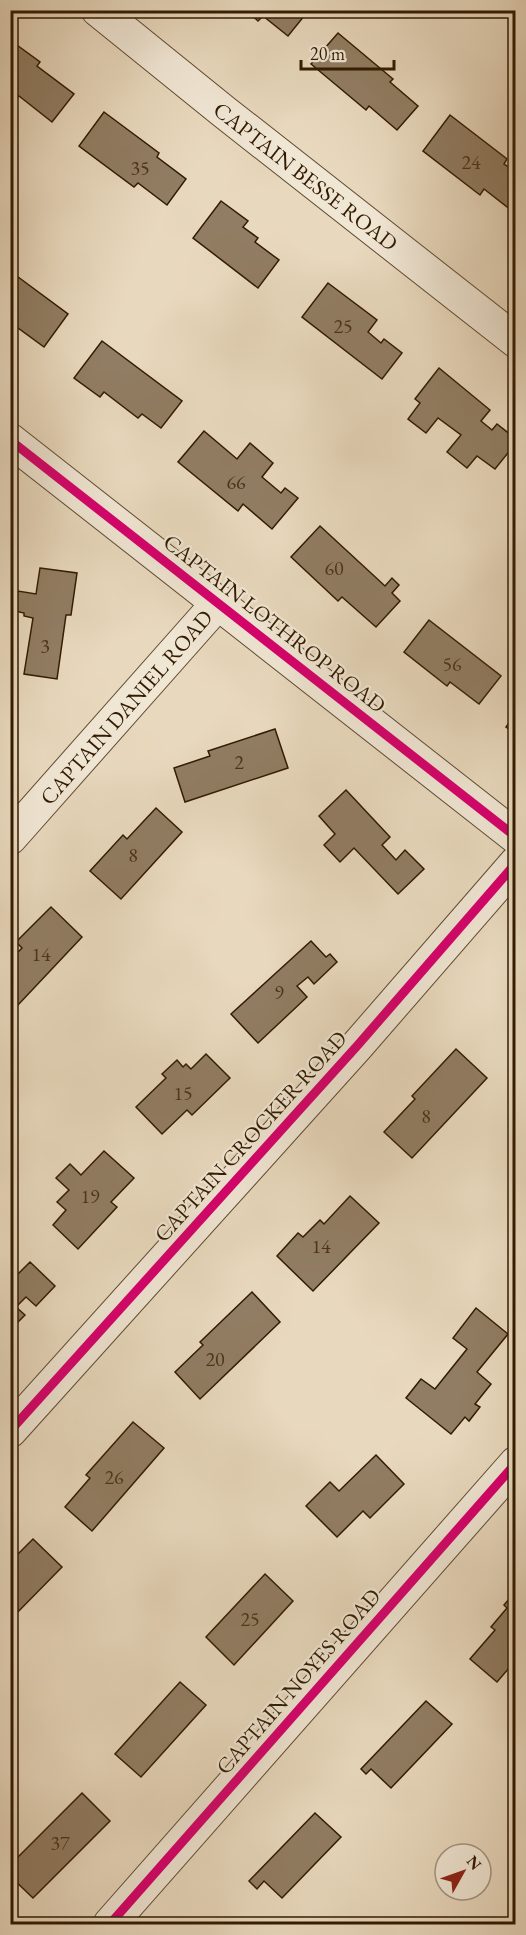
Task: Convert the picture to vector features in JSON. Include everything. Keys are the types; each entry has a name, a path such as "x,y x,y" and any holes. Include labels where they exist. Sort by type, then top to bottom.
{"street":[{"name":"CAPTAIN BESSE ROAD","path":"98,10 516,341"},
{"name":"CAPTAIN LOTHROP ROAD","path":"10,440 516,837"},
{"name":"CAPTAIN DANIEL ROAD","path":"10,838 219,602"},
{"name":"CAPTAIN CROCKER ROAD","path":"10,1431 349,1055 516,863"},
{"name":"CAPTAIN NOYES ROAD","path":"110,1924 516,1463"}],"building":[{"path":"246,10 309,10 288,36 263,16 258,21"},
{"path":"338,33 393,79 390,82 418,106 397,130 369,106 366,110 311,64"},
{"path":"10,40 40,62 37,66 74,94 52,122 19,96 10,92"},
{"path":"104,112 159,153 157,157 186,179 167,205 138,183 134,187 79,146"},
{"path":"450,115 507,159 504,164 516,172 516,203 511,210 484,189 480,195 423,151"},
{"path":"221,201 248,221 243,227 258,238 255,242 279,260 258,288 193,238"},
{"path":"10,271 68,314 44,347 10,322"},
{"path":"328,283 377,320 368,332 381,343 384,339 402,353 382,379 302,317"},
{"path":"102,341 182,401 161,428 142,414 138,418 104,392 100,397 74,378"},
{"path":"439,368 490,410 481,421 492,430 497,424 516,439 516,443 495,469 477,456 467,468 447,452 461,435 438,418 426,433 408,419 420,403 415,399"},
{"path":"204,431 237,459 250,443 273,463 262,477 281,493 285,488 298,498 272,529 243,504 238,511 178,462"},
{"path":"320,526 385,586 392,578 399,585 392,593 400,601 376,627 342,597 338,601 291,557"},
{"path":"40,568 77,573 71,615 66,615 57,679 24,674 33,618 15,611 18,591 36,594"},
{"path":"429,620 501,676 479,704 450,682 447,686 404,652"},
{"path":"516,713 516,734 506,727"},
{"path":"275,729 288,768 185,802 174,768 210,756 208,751"},
{"path":"346,790 390,837 382,845 396,860 405,850 424,869 398,894 354,848 340,862 324,845 335,834 319,816"},
{"path":"156,808 182,832 121,899 90,871 123,835 127,839"},
{"path":"51,907 82,937 18,1005 10,998 10,960 22,948 16,942"},
{"path":"311,941 326,957 330,954 337,962 314,984 308,977 297,986 307,997 258,1043 231,1014"},
{"path":"456,1049 487,1078 412,1158 384,1132 415,1099 412,1096"},
{"path":"206,1054 230,1078 192,1115 187,1110 162,1134 136,1107 166,1078 162,1074 177,1060 183,1067 186,1064 191,1069"},
{"path":"104,1151 134,1178 111,1202 117,1207 78,1249 53,1225 66,1210 57,1202 69,1190 56,1178 70,1164 81,1175"},
{"path":"350,1196 379,1223 313,1291 277,1256 298,1233 303,1237 320,1220 324,1224"},
{"path":"30,1262 55,1286 36,1306 26,1297 16,1307 25,1315 10,1330 10,1286 13,1284 10,1282"},
{"path":"252,1292 280,1322 200,1399 175,1372 203,1345 200,1342"},
{"path":"476,1308 508,1334 477,1372 491,1384 475,1404 480,1407 469,1421 465,1417 451,1434 406,1398 421,1379 435,1389 467,1349 453,1338"},
{"path":"133,1422 164,1448 92,1531 65,1507 90,1478 86,1475"},
{"path":"376,1455 404,1484 370,1518 363,1511 337,1537 306,1506 330,1482 339,1491"},
{"path":"33,1539 62,1567 10,1620 10,1562"},
{"path":"265,1574 293,1601 234,1665 206,1637"},
{"path":"510,1598 514,1601 516,1599 516,1660 497,1682 470,1659 495,1630 491,1627 507,1608 504,1605"},
{"path":"180,1682 206,1705 141,1777 115,1754"},
{"path":"426,1701 452,1724 391,1788 371,1769 366,1774 361,1769"},
{"path":"82,1793 110,1821 33,1898 10,1876 10,1865"},
{"path":"315,1813 341,1837 282,1898 264,1881 257,1889 249,1881"}],"cycle path":[{"path":"10,440 516,837"},
{"path":"10,1431 357,1046 516,863"},
{"path":"110,1924 516,1463"}]}
